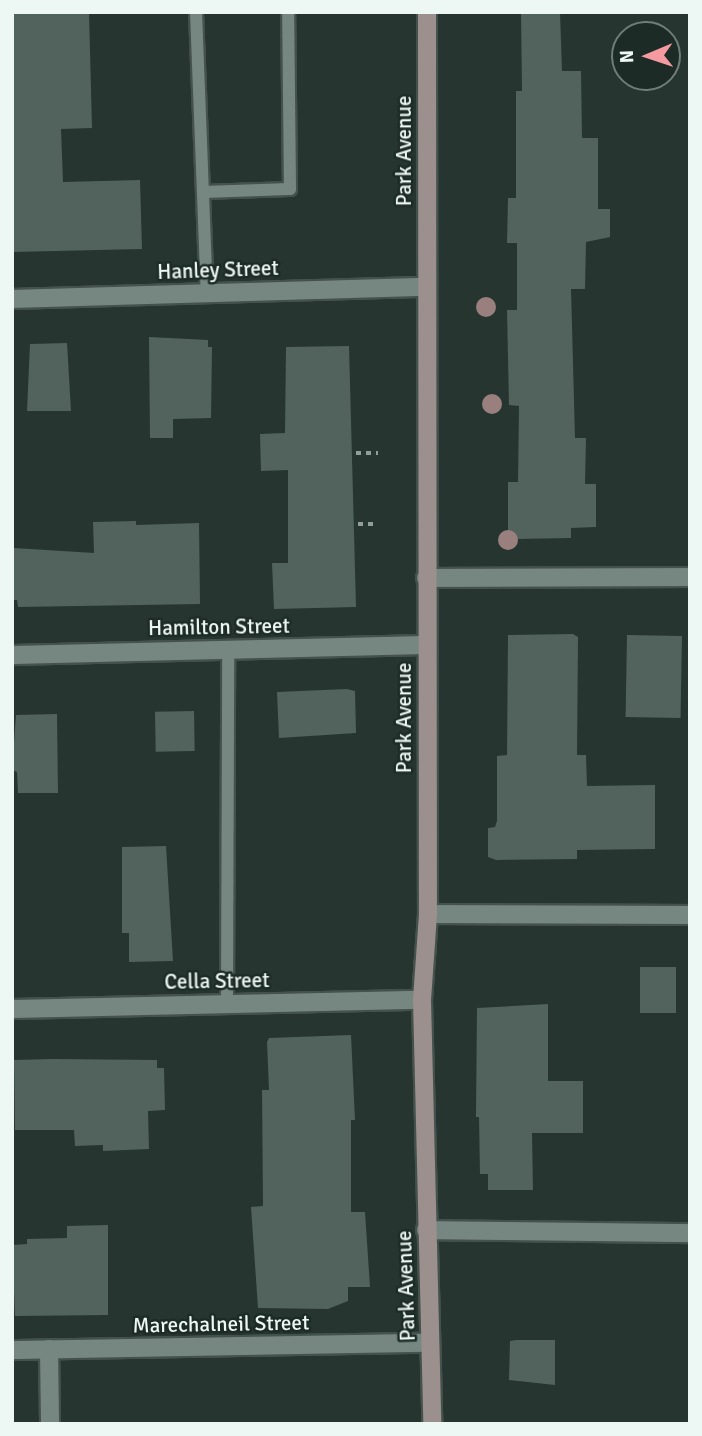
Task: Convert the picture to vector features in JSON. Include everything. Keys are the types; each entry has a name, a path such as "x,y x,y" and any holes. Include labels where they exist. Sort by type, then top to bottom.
{"main road":[{"name":"Park Avenue","path":"427,12 428,914 422,1000 432,1424"}],"street":[{"name":"Hanley Street","path":"12,299 426,287"},
{"path":"426,578 690,577"},
{"name":"Hamilton Street","path":"12,655 426,645"},
{"path":"428,914 690,915"},
{"name":"Cella Street","path":"12,1009 422,1000"},
{"path":"426,1230 690,1233"},
{"name":"Marechalneil Street","path":"12,1350 430,1343"},
{"path":"49,1349 50,1424"}],"lane":[{"path":"195,12 207,293"},
{"path":"203,192 290,189 288,12"},
{"path":"227,1003 228,650"}],"path":[{"path":"356,453 378,453"},
{"path":"358,524 378,524"}],"building":[{"path":"12,12 89,12 92,128 61,129 63,182 140,180 142,249 12,252"},
{"path":"521,12 560,12 562,71 581,71 582,138 598,138 598,209 610,209 610,237 586,242 585,289 571,289 575,438 586,438 585,484 596,484 596,527 571,528 571,538 516,539 515,535 508,535 508,482 518,482 519,406 509,405 507,310 517,310 517,243 507,243 508,198 516,198 516,91 522,91"},
{"path":"149,337 208,340 208,347 212,347 211,418 173,419 173,438 150,438"},
{"path":"67,343 71,411 27,411 30,344"},
{"path":"349,346 356,607 274,609 272,563 288,563 288,470 261,471 260,434 285,433 286,347"},
{"path":"136,521 136,525 199,523 200,604 18,607 17,600 12,600 14,548 94,553 93,522"},
{"path":"573,634 578,637 577,755 586,755 587,786 655,785 655,849 577,850 577,859 496,860 488,857 488,828 495,827 497,821 497,756 507,755 508,635"},
{"path":"627,635 682,636 681,718 626,717"},
{"path":"347,689 355,691 356,733 279,738 277,692"},
{"path":"194,711 195,751 156,752 155,712"},
{"path":"57,714 58,793 18,793 17,772 12,770 16,715"},
{"path":"166,846 173,961 129,962 129,933 122,933 122,847"},
{"path":"640,967 676,967 676,1013 640,1013"},
{"path":"548,1004 548,1081 583,1081 583,1133 532,1133 533,1190 488,1190 488,1174 480,1174 479,1117 476,1117 477,1008"},
{"path":"351,1035 355,1120 351,1120 351,1212 365,1212 370,1287 348,1287 348,1301 328,1309 258,1308 251,1207 263,1206 262,1090 269,1090 267,1042 269,1038"},
{"path":"14,1060 157,1060 157,1068 164,1068 165,1110 148,1111 149,1149 103,1151 103,1145 75,1146 74,1130 15,1130"},
{"path":"108,1225 108,1315 15,1316 12,1245 27,1244 27,1239 67,1238 67,1226"},
{"path":"555,1340 555,1385 509,1380 510,1341"}]}
